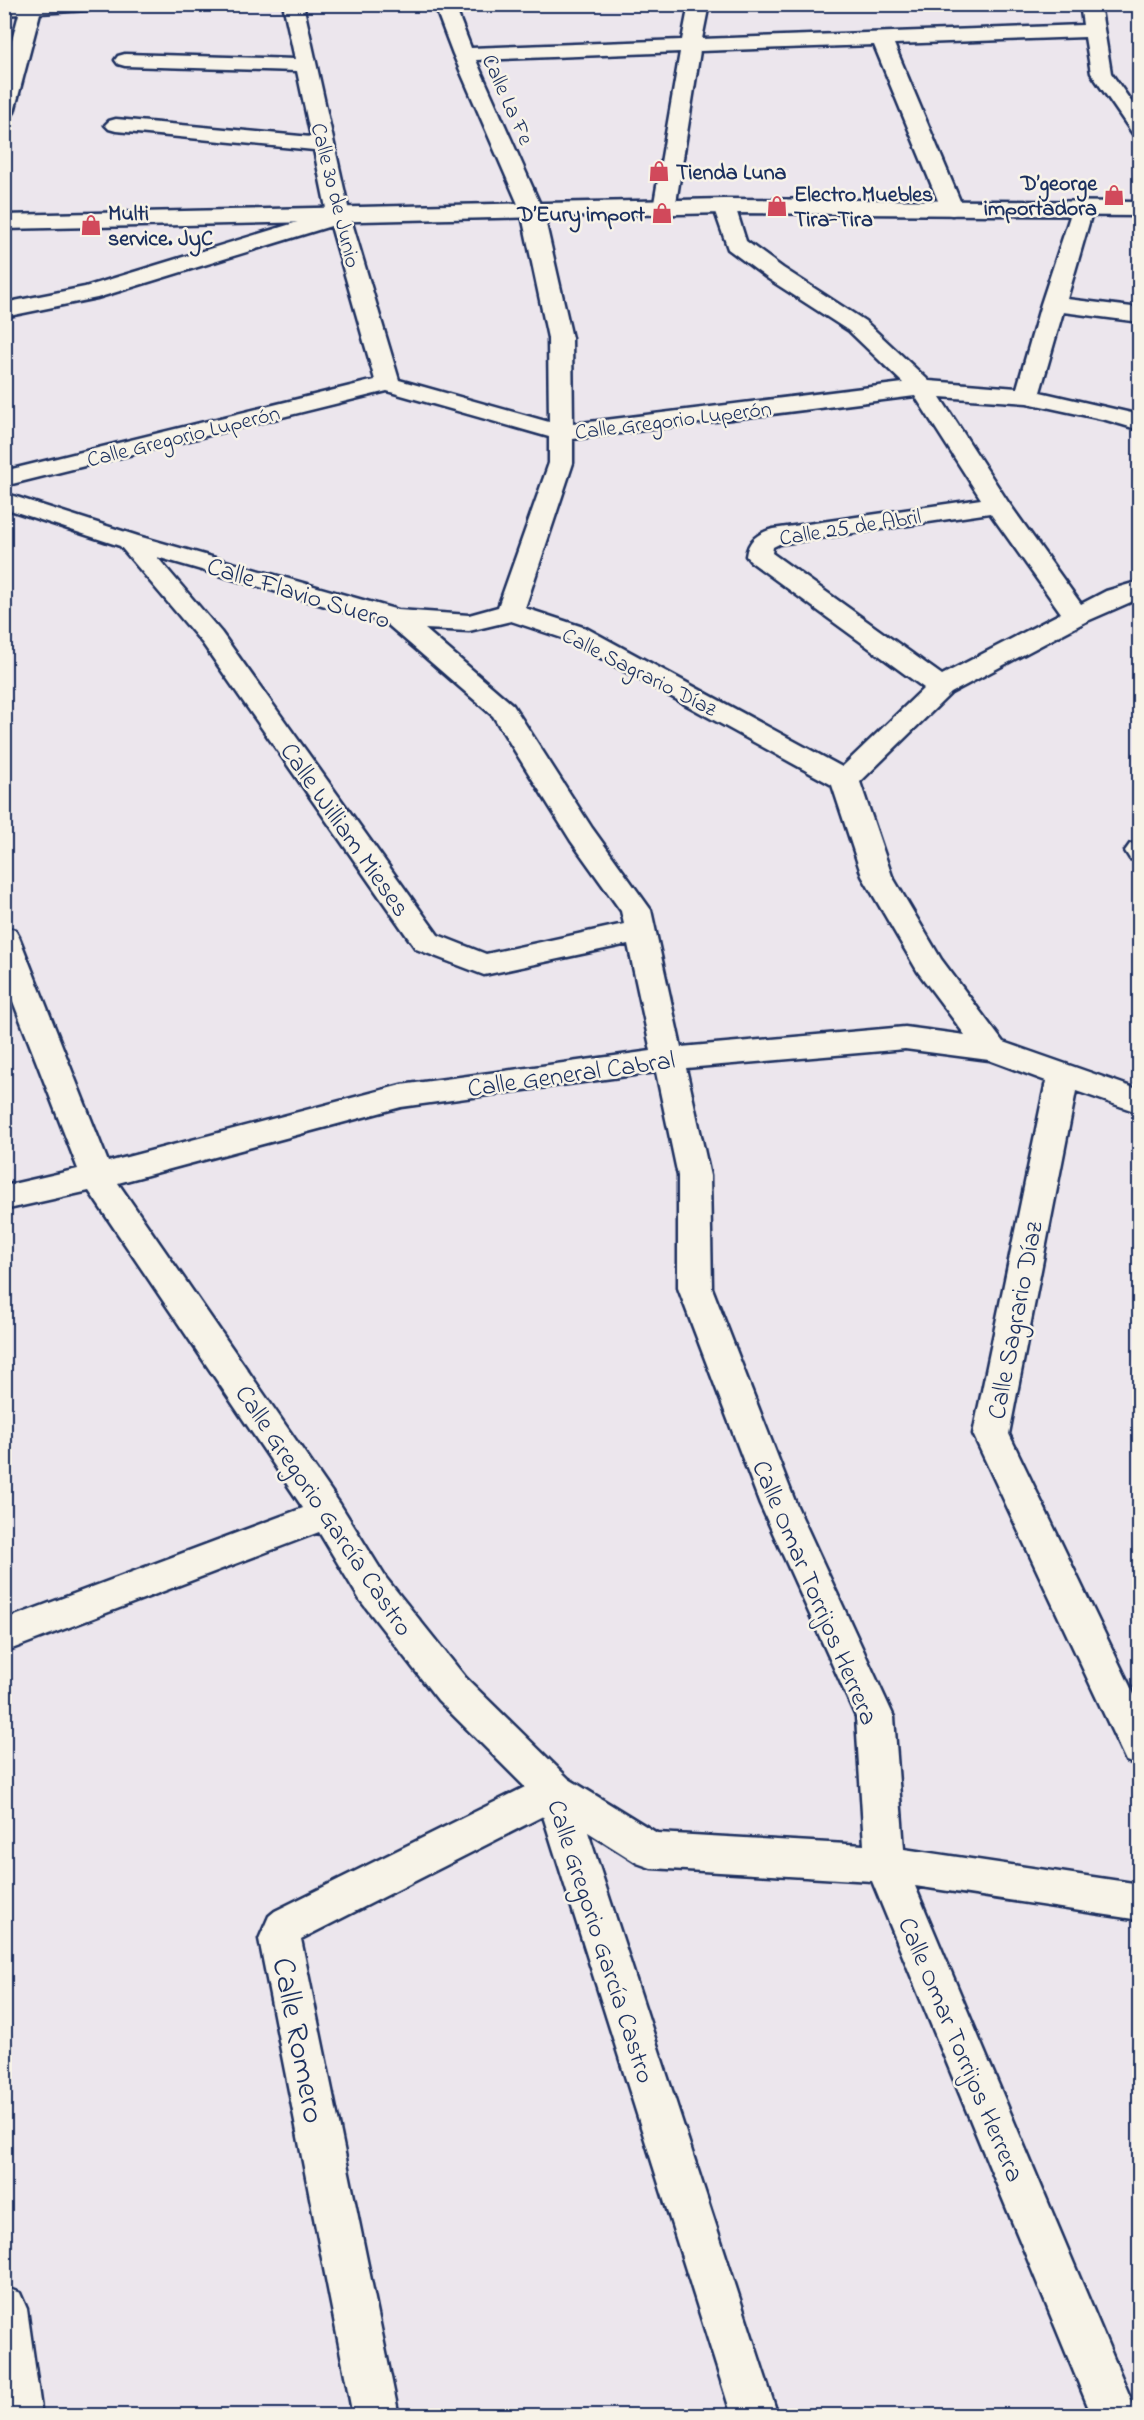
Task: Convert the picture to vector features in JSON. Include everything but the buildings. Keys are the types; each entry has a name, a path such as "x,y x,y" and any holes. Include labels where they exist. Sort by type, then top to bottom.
{"street":[{"path":"4,9 89,4"},
{"name":"Calle 30 de Junio","path":"293,4 339,216 388,384"},
{"name":"Calle La Fe","path":"444,4 463,54 532,211"},
{"path":"664,209 699,4"},
{"path":"1090,4 1101,73 1140,130"},
{"path":"4,112 7,90 32,6"},
{"path":"463,54 1093,31"},
{"path":"882,39 952,208"},
{"path":"125,60 307,65"},
{"path":"116,125 324,145"},
{"path":"724,206 736,244 775,273 857,326 922,388 997,504 1076,616"},
{"path":"4,222 724,206 1140,209"},
{"path":"1027,396 1082,209"},
{"path":"396,618 453,623 496,620 510,612 561,463 560,338 532,211"},
{"path":"4,310 89,293 339,216"},
{"path":"1053,304 1140,315"},
{"name":"Calle Gregorio Luperón","path":"4,479 388,384 561,433 922,388 1027,396 1112,414 1140,423"},
{"name":"Calle Flavio Suero","path":"4,500 129,542 396,618 503,711 581,834 636,910 670,1059"},
{"name":"Calle 25 de Abril","path":"941,687 759,556 759,549 764,541 773,537 997,504"},
{"name":"Calle William Mieses","path":"129,542 212,638 427,942 484,965 640,931"},
{"path":"992,1050 929,965 877,876 845,780 941,687 1076,616 1115,597 1140,589"},
{"name":"Calle Sagrario Díaz","path":"510,612 577,634 845,780"},
{"name":"Calle Gregorio García Castro","path":"7,948 96,1177 327,1514 373,1589 452,1689 555,1791 755,2415"},
{"name":"Calle General Cabral","path":"4,1198 96,1177 401,1096 670,1059 905,1038 992,1050 1140,1102"},
{"name":"Calle Omar Torrijos Herrera","path":"670,1059 694,1176 695,1288 778,1504 875,1717 885,1864 1115,2415"},
{"name":"Calle Sagrario Díaz","path":"1063,1075 991,1434 1140,1749"},
{"path":"4,1636 327,1514"},
{"path":"555,1791 651,1850 885,1864 1140,1902"},
{"name":"Calle Romero","path":"376,2415 280,1933 289,1924 555,1791"},
{"path":"4,2309 19,2415"}],"place":[{"name":"Tienda Luna","path":"659,171"},
{"name":"D’george importadora","path":"1114,195"},
{"name":"Electro Muebles Tira-Tira","path":"777,206"},
{"name":"D’Eury import","path":"662,213"},
{"name":"Multi service. JyC","path":"91,225"}]}
